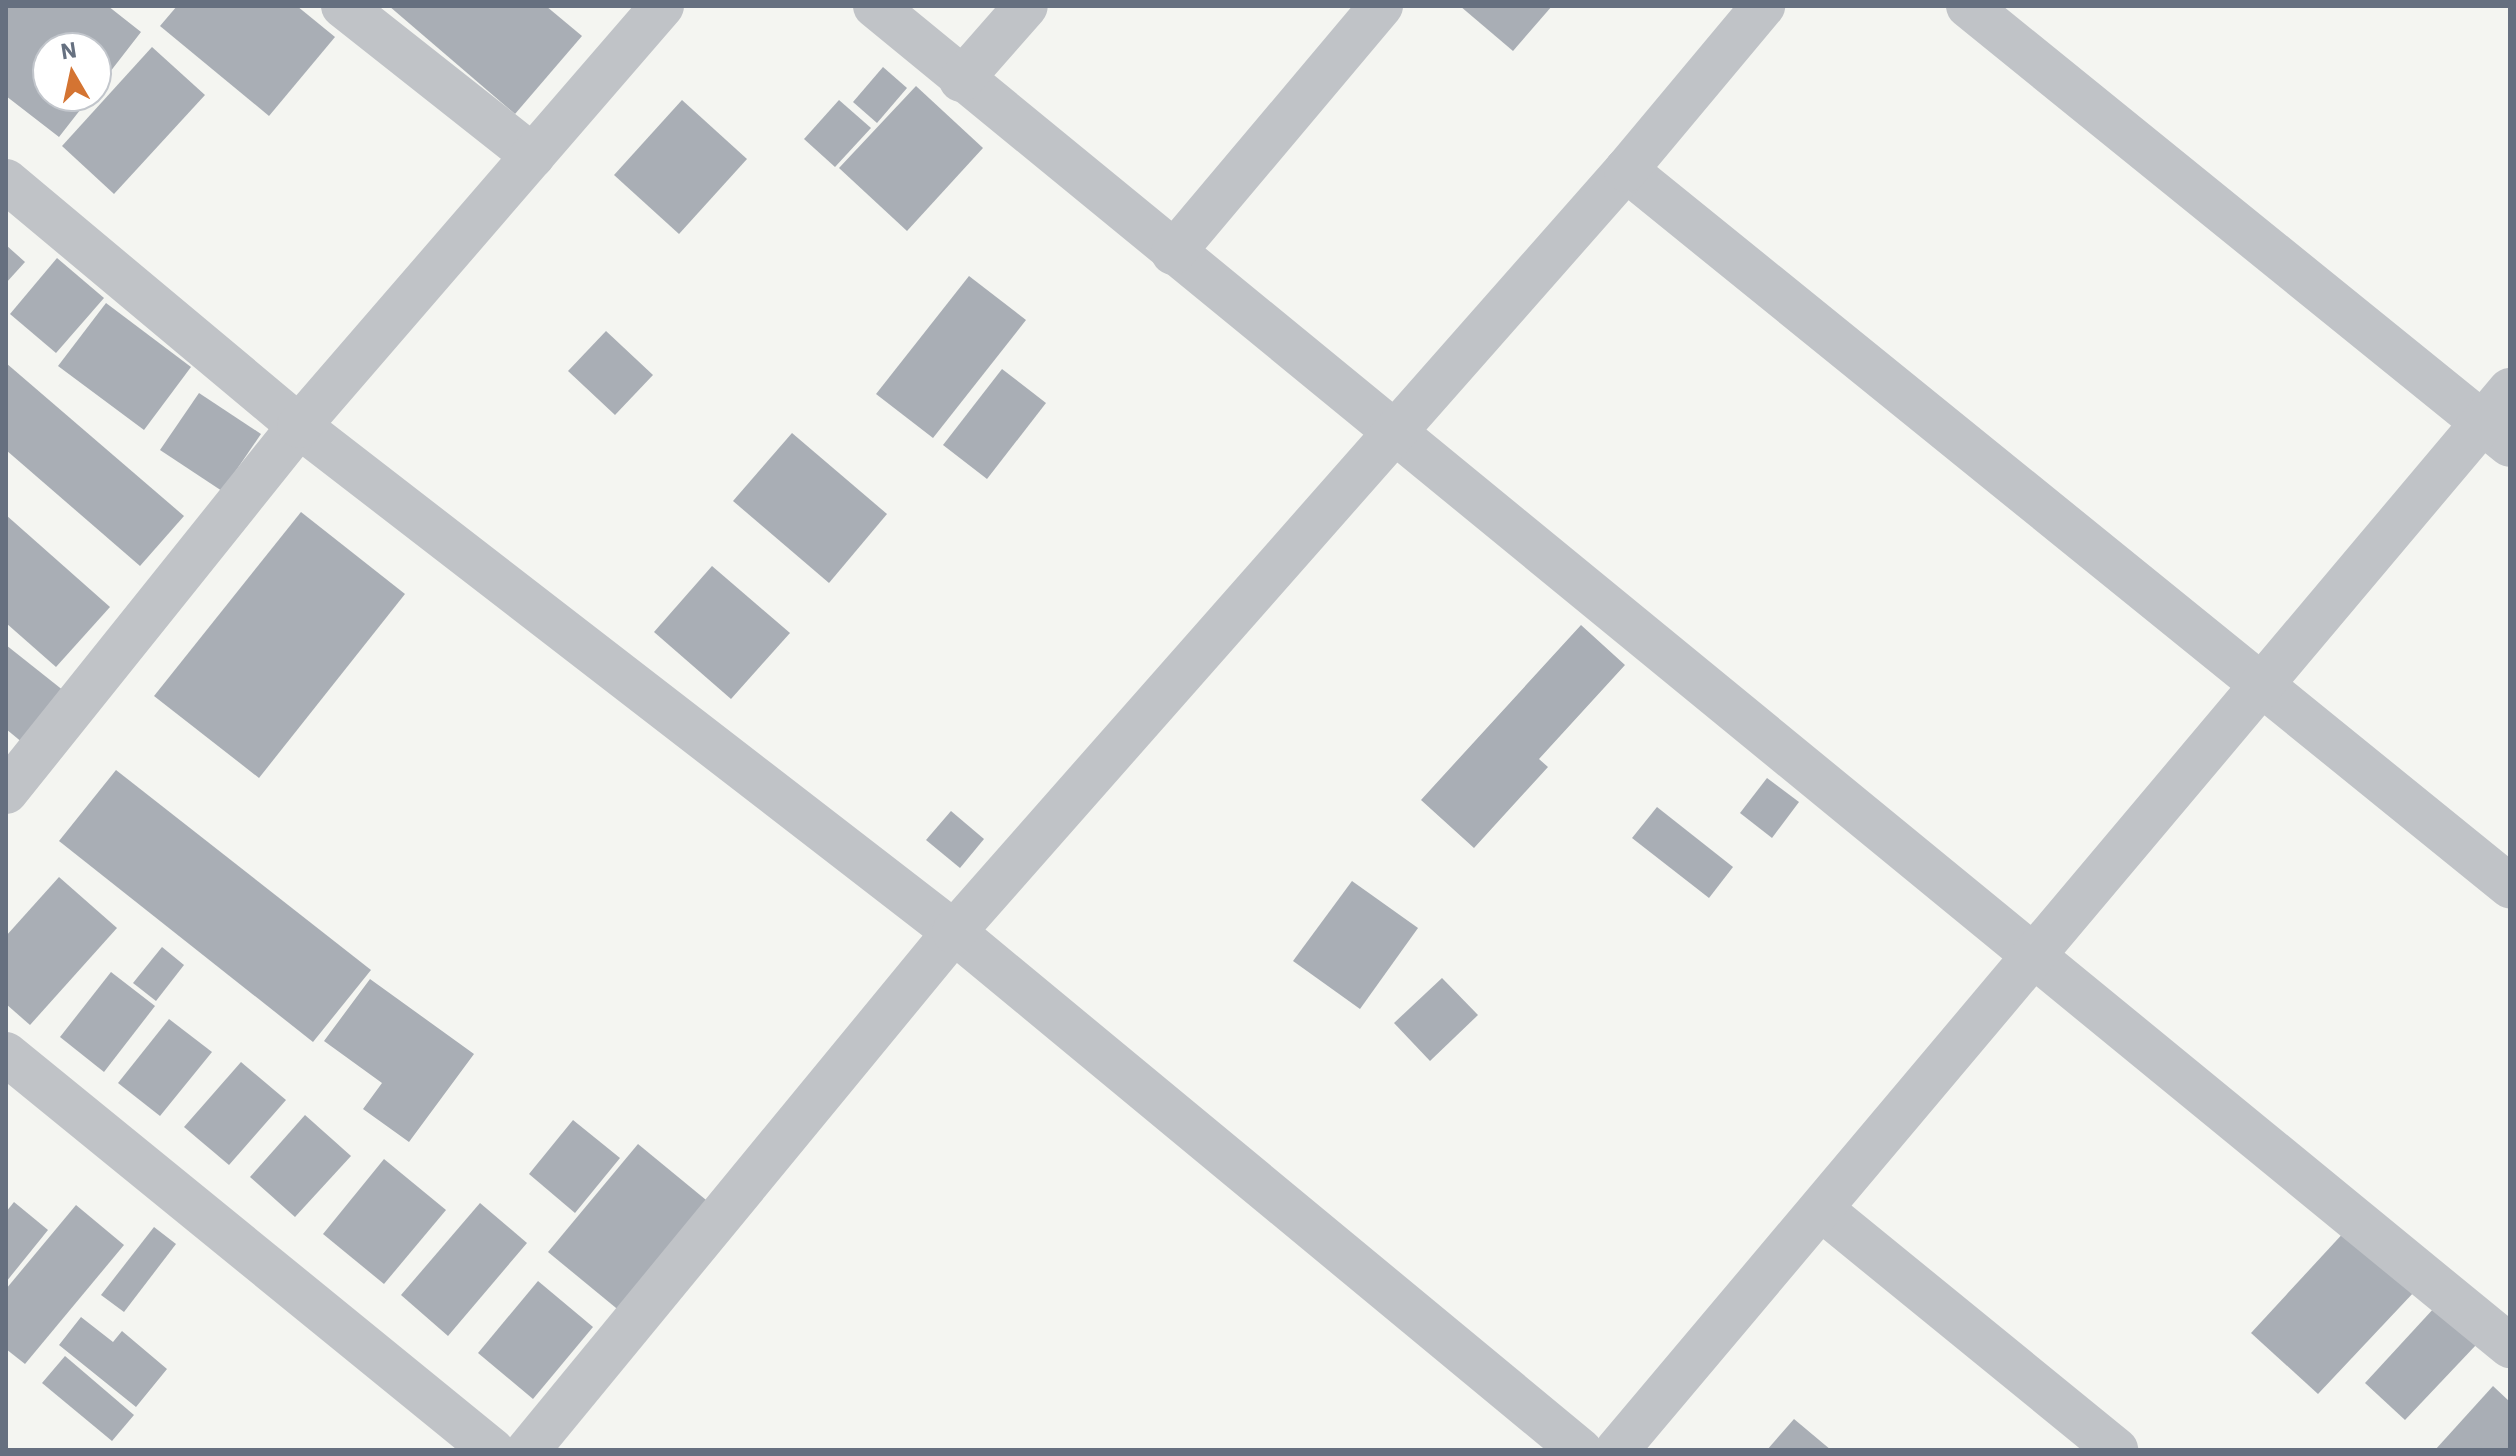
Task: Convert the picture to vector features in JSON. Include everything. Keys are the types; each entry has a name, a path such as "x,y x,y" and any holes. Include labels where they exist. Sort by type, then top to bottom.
{"street":[{"path":"343,6 533,156"},
{"path":"6,792 299,426 662,6"},
{"path":"875,6 961,80 1395,431 2510,1346"},
{"path":"961,80 1026,6"},
{"path":"1173,253 1381,6"},
{"path":"528,1450 954,932 1626,170 1763,6"},
{"path":"1968,6 2497,434"},
{"path":"1626,170 2510,886"},
{"path":"6,181 299,426 954,932 1580,1450"},
{"path":"1617,1450 2263,685 2497,434 2510,390"},
{"path":"6,1054 492,1450"},
{"path":"1821,1209 2116,1450"}],"building":[{"path":"6,6 108,6 141,32 112,69 112,32 32,32 32,112 79,112 59,137 6,96"},
{"path":"177,6 297,6 335,37 269,116 160,26"},
{"path":"389,6 546,6 582,36 515,114"},
{"path":"1460,6 1552,6 1513,51"},
{"path":"152,47 205,95 114,194 62,146 93,112 112,112 112,91"},
{"path":"883,67 907,88 877,123 853,102"},
{"path":"916,86 983,148 907,231 839,168"},
{"path":"682,100 747,159 679,234 614,175"},
{"path":"839,100 871,128 835,167 804,139"},
{"path":"6,245 25,262 6,283"},
{"path":"57,258 104,298 56,353 10,314"},
{"path":"969,276 1026,320 933,438 876,394"},
{"path":"106,303 191,367 144,430 58,366"},
{"path":"606,331 653,375 615,415 568,371"},
{"path":"6,363 184,516 140,566 6,450"},
{"path":"1002,369 1046,403 987,479 943,445"},
{"path":"199,393 261,434 222,491 160,450"},
{"path":"792,433 887,514 829,583 733,501"},
{"path":"301,512 405,594 259,778 154,696"},
{"path":"6,515 110,607 56,667 6,623"},
{"path":"712,566 790,633 731,699 654,632"},
{"path":"1581,625 1625,665 1539,759 1548,767 1474,848 1421,800"},
{"path":"6,645 64,691 23,743 6,729"},
{"path":"116,770 371,970 313,1042 59,841"},
{"path":"1767,778 1799,802 1772,838 1740,813"},
{"path":"1657,807 1733,867 1709,898 1632,838"},
{"path":"951,811 984,839 960,868 926,840"},
{"path":"59,877 117,928 30,1025 6,1004 6,936"},
{"path":"1352,881 1418,928 1360,1009 1293,961"},
{"path":"162,947 184,965 156,1001 133,983"},
{"path":"111,972 155,1006 104,1072 60,1037"},
{"path":"1442,978 1478,1015 1430,1061 1394,1023"},
{"path":"370,979 474,1054 409,1142 363,1109 382,1083 324,1041"},
{"path":"169,1019 212,1052 160,1116 118,1083"},
{"path":"241,1062 286,1100 229,1165 184,1127"},
{"path":"305,1115 351,1156 295,1217 250,1177"},
{"path":"573,1120 620,1158 575,1213 529,1174"},
{"path":"638,1144 717,1209 627,1317 548,1252"},
{"path":"384,1159 446,1210 384,1284 323,1234"},
{"path":"14,1202 48,1230 6,1282 6,1212"},
{"path":"480,1203 527,1243 448,1336 401,1295"},
{"path":"76,1205 124,1245 25,1364 6,1349 6,1289"},
{"path":"154,1227 176,1244 124,1312 101,1295"},
{"path":"2347,1229 2415,1291 2318,1394 2251,1333"},
{"path":"538,1281 593,1327 533,1399 478,1353"},
{"path":"2435,1307 2476,1345 2405,1420 2365,1383"},
{"path":"81,1317 113,1342 122,1331 167,1369 136,1407 59,1345"},
{"path":"65,1356 134,1415 112,1441 42,1383"},
{"path":"2493,1386 2510,1402 2510,1450 2435,1450"},
{"path":"1794,1419 1831,1450 1767,1450"}]}
